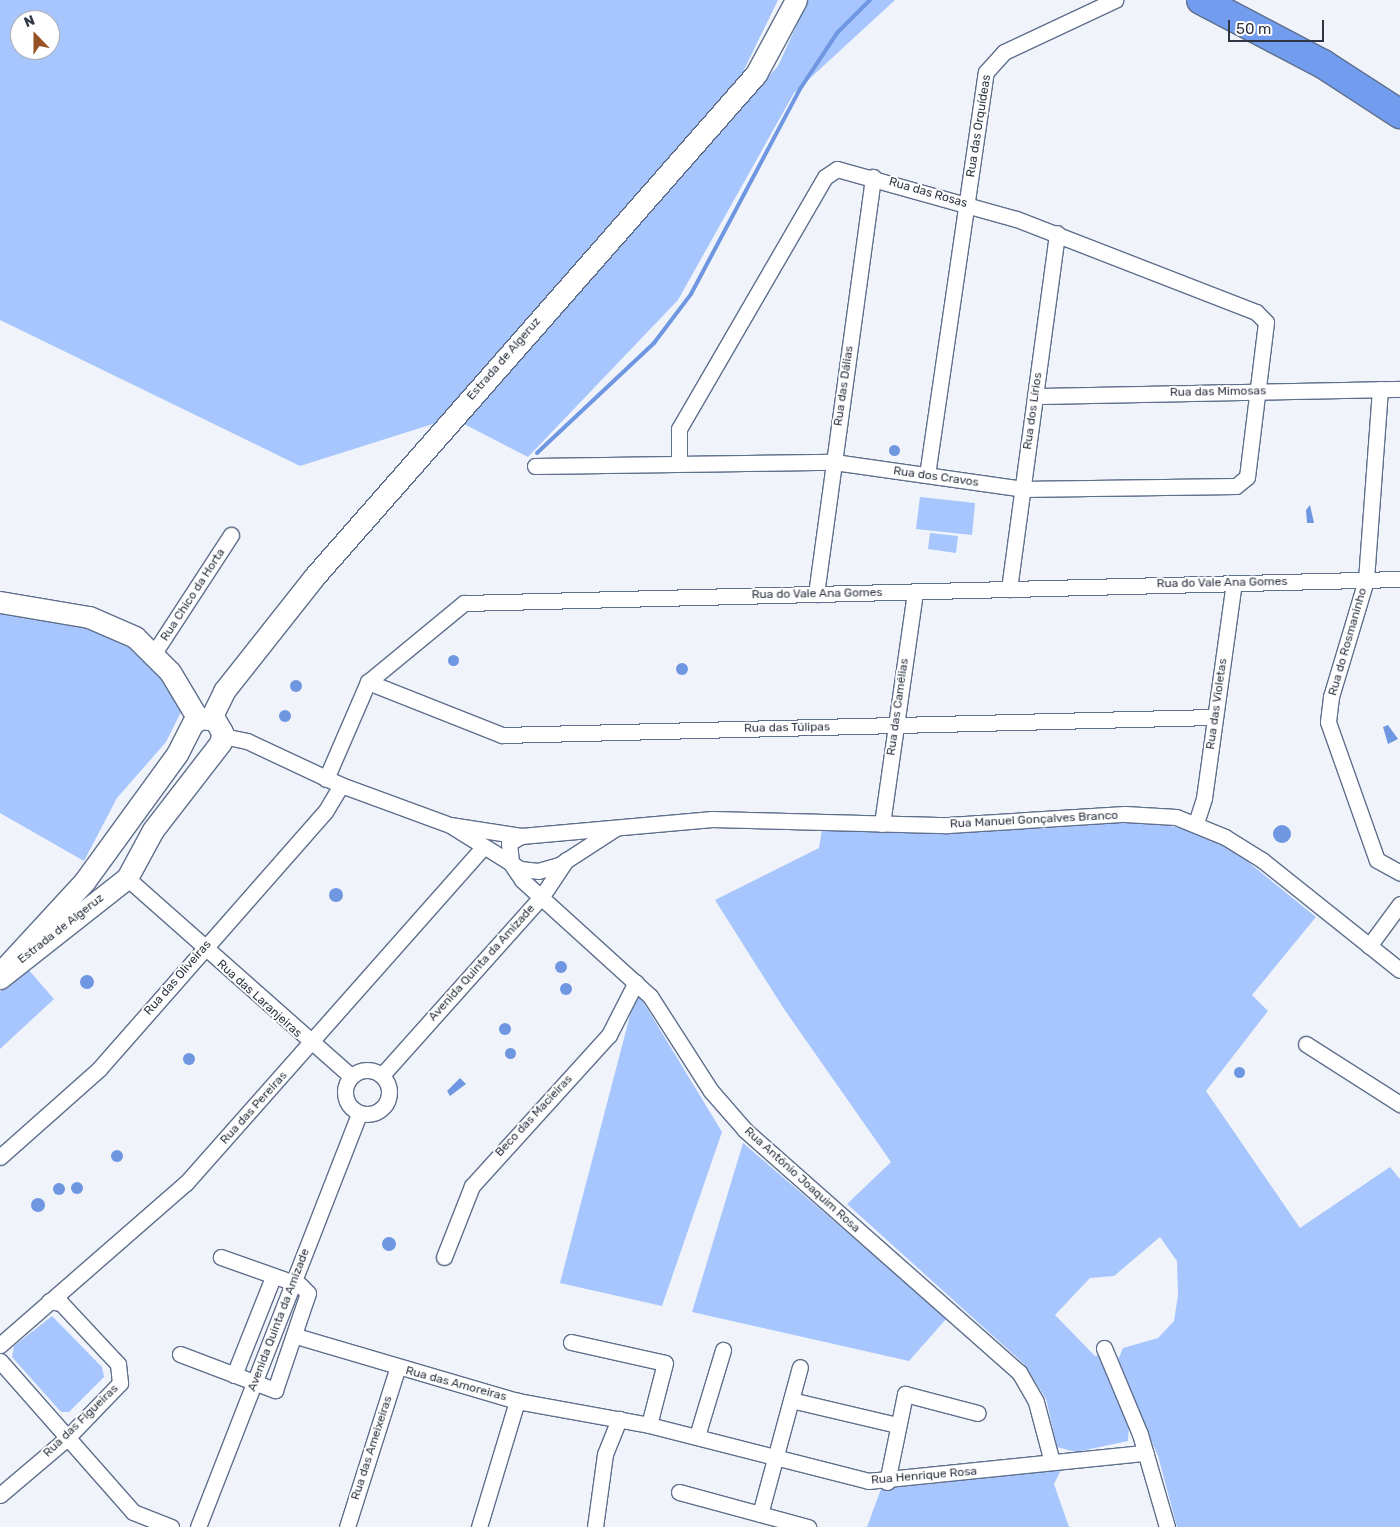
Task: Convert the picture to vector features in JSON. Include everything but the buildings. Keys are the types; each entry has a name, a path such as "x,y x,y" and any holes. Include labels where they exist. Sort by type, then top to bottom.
{"highway":[{"path":"1201,0 1323,64 1400,114"}],"main road":[{"name":"Estrada de Algeruz","path":"0,973 104,855 224,691 314,577 756,74 796,0"},
{"path":"0,602 113,625 154,653 199,725 203,752 220,741 221,727 199,725"},
{"name":"Estrada de Algeruz","path":"0,978 127,875 200,773 220,741"},
{"path":"104,855 124,854 127,875"}],"street":[{"name":"Rua das Orquídeas","path":"927,475 983,83 990,64 1013,48 1115,0"},
{"name":"Rua das Rosas","path":"678,463 679,429 825,177 837,169 967,204 1058,233 1256,312 1267,330 1259,391"},
{"name":"Rua das Dálias","path":"816,594 873,178"},
{"name":"Rua dos Lírios","path":"1009,589 1058,233"},
{"name":"Rua das Mimosas","path":"1035,396 1400,388"},
{"name":"Rua do Rosmaninho","path":"1380,389 1366,580 1331,697 1328,722 1377,860 1400,873"},
{"name":"Rua dos Cravos","path":"535,466 834,462 1023,489 1236,486 1247,477 1259,391"},
{"name":"Rua Chico da Horta","path":"154,653 231,535"},
{"name":"Rua do Vale Ana Gomes","path":"326,779 368,682 464,603 1400,579"},
{"name":"Rua das Violetas","path":"1196,823 1204,798 1234,583"},
{"name":"Rua das Camélias","path":"882,824 915,591"},
{"name":"Rua das Túlipas","path":"368,682 502,735 1215,718"},
{"name":"Rua Manuel Gonçalves Branco","path":"220,741 247,741 326,779 450,825 521,836 712,819 948,825 1151,814 1196,823 1262,860 1400,970"},
{"name":"Rua das Oliveiras","path":"0,1157 84,1084 325,812 341,785"},
{"name":"Rua Manuel Gonçalves Branco","path":"450,825 511,864 538,871 567,858 620,826"},
{"path":"542,896 567,858 566,839 552,834"},
{"path":"511,864 509,843 521,836"},
{"name":"Rua das Pereiras","path":"0,1345 163,1205 311,1045 483,847"},
{"name":"Rua António Joaquim Rosa","path":"511,864 522,880 636,982 711,1091 745,1130 1018,1372 1036,1402 1052,1462"},
{"name":"Rua das Laranjeiras","path":"127,875 204,950 311,1045 350,1076"},
{"name":"Avenida Quinta da Amizade","path":"382,1075 542,896"},
{"path":"1368,946 1400,904"},
{"name":"Beco das Macieiras","path":"444,1257 472,1186 609,1035 636,982"},
{"path":"1306,1044 1400,1104"},
{"path":"366,1069 382,1075 389,1091 384,1106 376,1112 359,1112 344,1092 350,1076 366,1069"},
{"name":"Avenida Quinta da Amizade","path":"198,1527 359,1112"},
{"path":"180,1354 275,1390 296,1336 308,1293 293,1284 221,1257"},
{"path":"234,1375 273,1277"},
{"name":"Rua das Figueiras","path":"0,1494 66,1439 120,1383 121,1372 61,1303 49,1301"},
{"name":"Rua das Amoreiras","path":"296,1336 397,1369 517,1400 619,1419"},
{"path":"571,1342 665,1363 649,1425"},
{"path":"1104,1348 1146,1453 1167,1527"},
{"path":"697,1436 723,1350"},
{"path":"0,1361 66,1439 133,1512 170,1527"},
{"path":"760,1514 800,1367"},
{"name":"Rua das Ameixeiras","path":"347,1527 397,1369"},
{"path":"887,1482 897,1425 905,1394 978,1413"},
{"path":"479,1527 517,1400"},
{"path":"791,1400 897,1425"},
{"path":"595,1527 605,1454 619,1419"},
{"name":"Rua Henrique Rosa","path":"619,1419 697,1436 860,1480 887,1482 1052,1462 1146,1453"},
{"path":"679,1492 808,1527"}],"shaded area":[{"path":"0,0 778,0 742,74 436,423 300,466 0,320"},
{"path":"808,0 895,0 794,93 678,300 528,457 464,424 778,66"},
{"path":"894,444 900,450 894,456 888,450"},
{"path":"920,497 975,503 972,535 916,529"},
{"path":"1310,505 1314,523 1307,523 1306,510"},
{"path":"930,533 958,536 956,553 928,549"},
{"path":"0,612 94,626 119,639 151,661 181,712 166,742 117,798 84,861 0,813"},
{"path":"453,654 459,660 453,666 447,660"},
{"path":"680,663 684,663 688,669 684,675 680,675 676,671 676,667"},
{"path":"296,680 302,686 296,692 290,686"},
{"path":"285,710 291,716 285,722 279,716"},
{"path":"1388,725 1398,739 1388,744 1383,727"},
{"path":"1141,821 1186,829 1231,848 1316,917 1252,995 1268,1011 1206,1091 1300,1228 1390,1167 1400,1179 1400,1527 1177,1527 1158,1456 1117,1362 1123,1348 1158,1338 1174,1321 1178,1295 1177,1261 1160,1237 1114,1276 1090,1278 1055,1315 1095,1356 1100,1355 1129,1425 1128,1441 1076,1452 1057,1447 1046,1399 1024,1364 847,1204 891,1162 784,1009 715,900 819,848 822,829 1033,829"},
{"path":"1282,825 1288,828 1291,834 1288,840 1282,843 1276,840 1273,834 1276,828"},
{"path":"336,888 341,890 343,895 341,900 336,902 331,900 329,895 331,890"},
{"path":"563,961 566,962 566,972 559,973 556,972 555,965 556,962"},
{"path":"27,968 54,999 0,1049 0,992"},
{"path":"87,975 92,977 94,982 92,987 87,989 82,987 80,982 82,977"},
{"path":"566,983 572,989 566,995 560,989"},
{"path":"639,995 722,1132 662,1306 560,1283 634,1000"},
{"path":"505,1023 511,1029 505,1035 499,1029"},
{"path":"510,1047 516,1053 510,1059 504,1053"},
{"path":"191,1053 194,1054 194,1064 187,1065 184,1064 183,1057 184,1054"},
{"path":"1239,1066 1245,1072 1239,1078 1233,1072"},
{"path":"460,1078 466,1084 450,1096 447,1091"},
{"path":"743,1143 947,1318 909,1361 692,1312"},
{"path":"115,1150 119,1150 123,1156 119,1162 115,1162 111,1158 111,1154"},
{"path":"79,1182 82,1183 82,1193 75,1194 72,1193 71,1186 72,1183"},
{"path":"61,1183 64,1184 64,1194 57,1195 54,1194 53,1187 54,1184"},
{"path":"38,1198 43,1200 45,1205 43,1210 38,1212 33,1210 31,1205 33,1200"},
{"path":"386,1237 392,1237 396,1244 392,1251 386,1251 382,1247 382,1241"},
{"path":"52,1316 102,1367 104,1377 69,1412 61,1412 12,1357 14,1346"},
{"path":"1061,1470 1054,1484 1069,1527 867,1527 881,1489"}],"waterway":[{"path":"537,453 654,343 691,294 800,89 837,33 870,0"}]}
